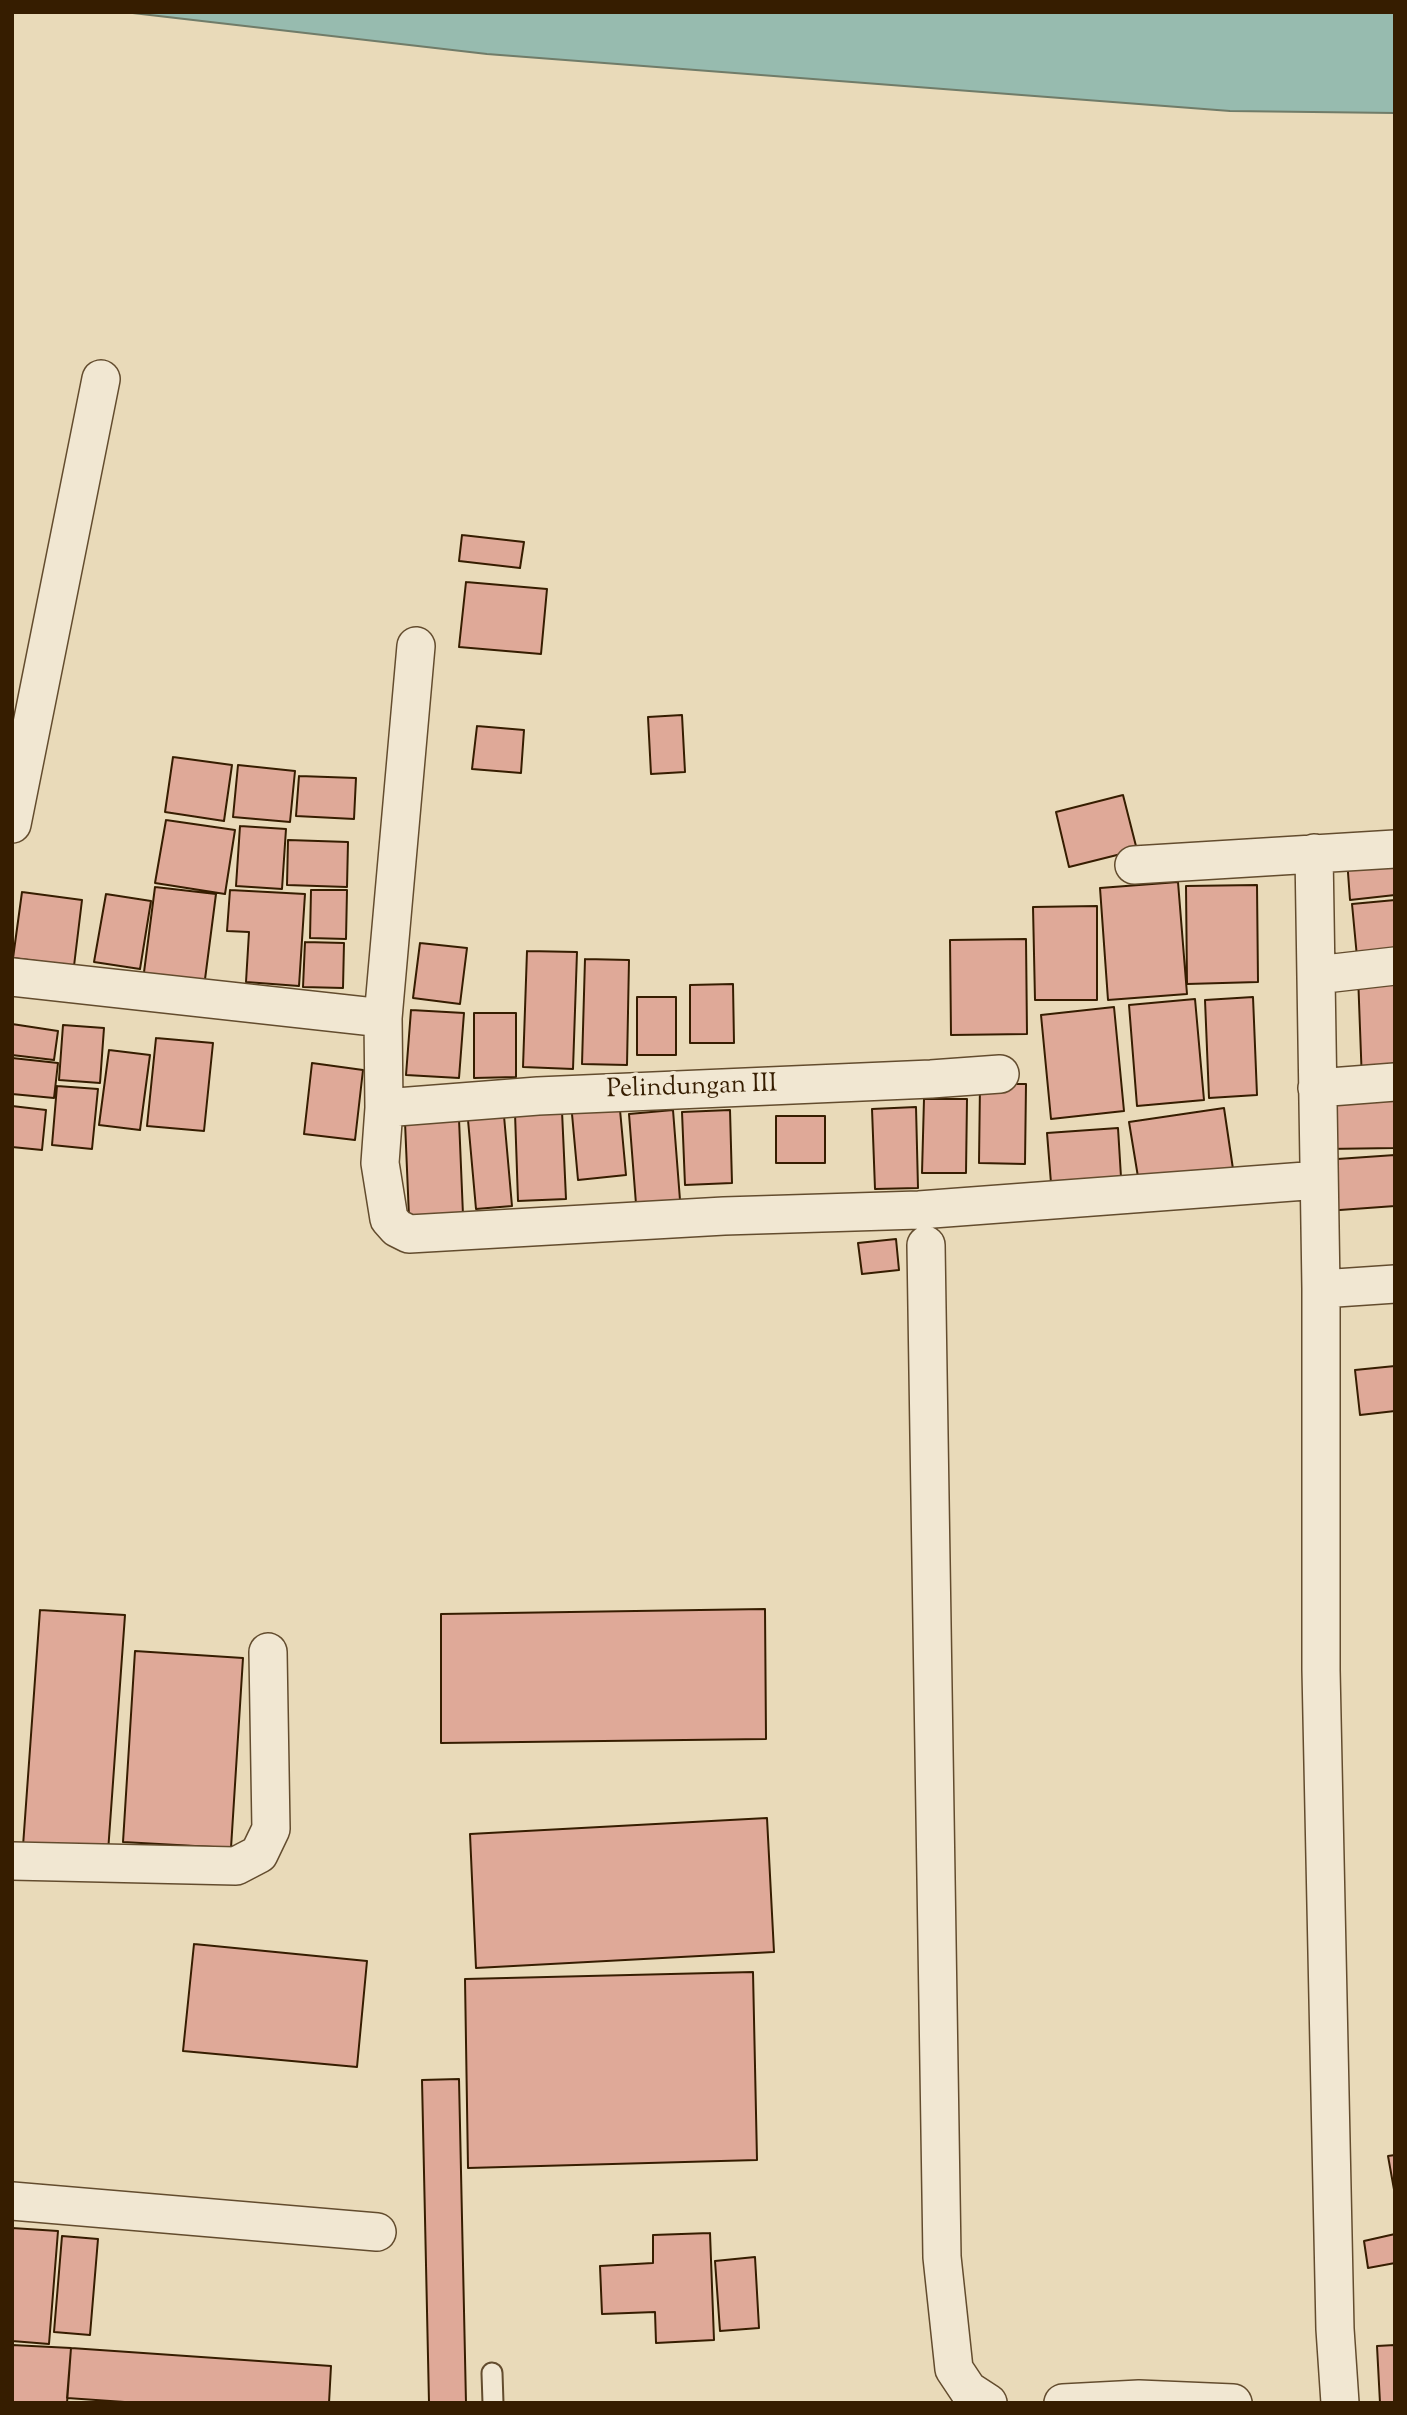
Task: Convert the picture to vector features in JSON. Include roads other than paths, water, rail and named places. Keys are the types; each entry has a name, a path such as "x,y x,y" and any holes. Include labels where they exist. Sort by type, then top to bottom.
{"street":[{"path":"12,824 101,379"},
{"path":"416,646 383,1018 384,1108 380,1163 389,1219 397,1228 409,1234 724,1216 919,1210 1319,1180"},
{"path":"1134,865 1395,849"},
{"path":"1314,853 1321,1289 1321,1670 1335,2329 1340,2403"},
{"path":"1316,975 1395,966"},
{"path":"12,977 383,1018"},
{"name":"Pelindungan III","path":"384,1108 537,1096 1000,1074"},
{"path":"1317,1088 1395,1082"},
{"path":"926,1245 943,2257 954,2369 968,2390 988,2403"},
{"path":"1321,1289 1395,1284"},
{"path":"12,1861 236,1866 259,1854 271,1829 268,1652"},
{"path":"12,2201 377,2232"},
{"path":"1063,2403 1139,2399 1233,2403"}],"lane":[{"path":"492,2373 493,2403"}],"water":[{"path":"124,12 1395,12 1395,113 1230,111 487,54"}]}
